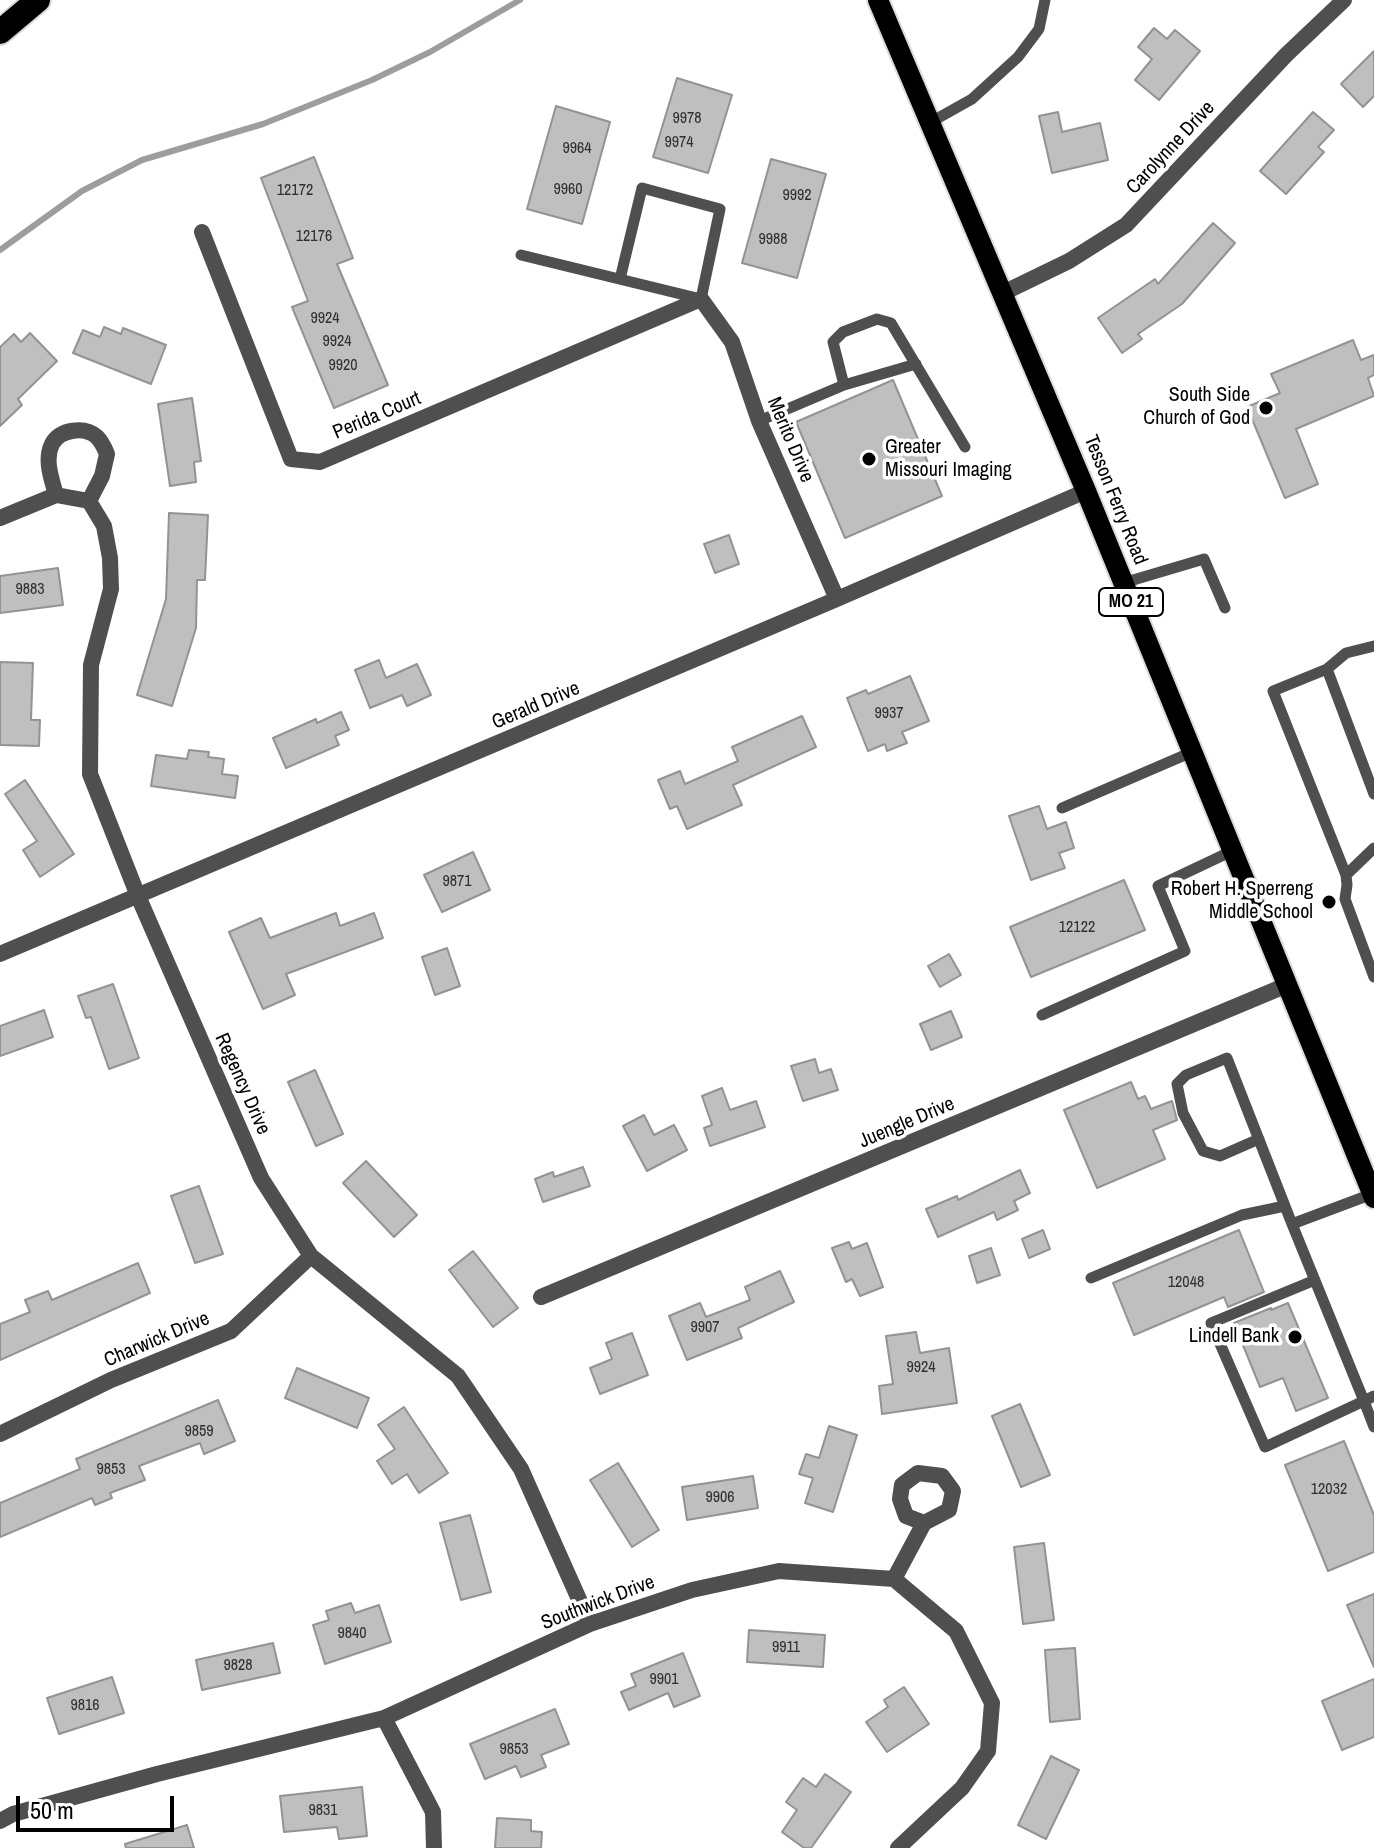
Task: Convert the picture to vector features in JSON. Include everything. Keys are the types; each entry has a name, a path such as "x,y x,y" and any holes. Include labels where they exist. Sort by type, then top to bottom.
{"highway":[{"path":"0,32 38,0"}],"main road":[{"name":"Tesson Ferry Road","path":"878,0 1086,491 1373,1196"}],"street":[{"name":"Carolynne Drive","path":"1003,293 1069,261 1126,225 1286,55 1344,0"},
{"name":"Perida Court","path":"202,232 291,459 320,462 701,299"},
{"name":"Merito Drive","path":"701,299 732,342 759,421 837,599"},
{"path":"0,518 56,495 89,501 102,476 107,454 98,437 81,430 65,432 52,443 48,462 56,495"},
{"name":"Gerald Drive","path":"0,954 1086,491"},
{"name":"Regency Drive","path":"89,501 104,526 110,558 111,589 91,665 90,774 138,896 261,1178 311,1256 458,1376 521,1469 590,1624"},
{"name":"Juengle Drive","path":"541,1297 1287,985"},
{"name":"Charwick Drive","path":"0,1434 111,1380 231,1331 311,1256"},
{"path":"898,1848 962,1788 988,1751 992,1703 956,1631 894,1579 924,1523"},
{"name":"Southwick Drive","path":"0,1821 13,1814 157,1774 384,1718 590,1624 692,1590 779,1571 894,1579"},
{"path":"384,1718 433,1812 434,1848"}],"lane":[{"path":"931,122 972,99 1018,57 1039,29 1045,0"},
{"path":"521,255 701,299 720,209 642,188 620,279"},
{"path":"844,385 833,342 843,332 877,319 891,323 965,447"},
{"path":"759,421 844,385 916,364"},
{"path":"1123,583 1204,559 1225,608"},
{"path":"1374,646 1346,653 1327,669 1273,691 1346,875 1345,899 1374,977"},
{"path":"1327,669 1374,794"},
{"path":"1062,808 1192,752"},
{"path":"1346,875 1374,848"},
{"path":"1042,1015 1185,951 1158,886 1232,851"},
{"path":"1259,1139 1220,1156 1203,1151 1183,1113 1177,1084 1186,1075 1227,1058 1315,1280 1369,1398 1374,1427"},
{"path":"1292,1224 1373,1196"},
{"path":"1091,1278 1242,1215 1285,1206"},
{"path":"1315,1280 1211,1323 1265,1447 1369,1398"}],"building":[{"path":"1154,28 1167,39 1175,30 1200,51 1159,100 1135,80 1152,59 1138,47"},
{"path":"1374,51 1374,96 1363,107 1341,84"},
{"path":"677,78 732,95 708,173 653,157"},
{"path":"556,106 610,122 582,224 527,209"},
{"path":"1058,112 1062,132 1100,123 1108,160 1052,173 1039,116"},
{"path":"1313,112 1334,130 1318,147 1324,152 1286,194 1260,171"},
{"path":"314,157 353,258 337,264 388,385 334,408 292,307 308,301 261,178"},
{"path":"771,159 826,174 797,278 742,263"},
{"path":"1213,223 1235,243 1182,304 1138,334 1142,339 1122,353 1098,318 1155,279 1158,284"},
{"path":"104,327 121,334 123,328 166,345 151,384 73,353 83,330 100,337"},
{"path":"30,333 57,361 18,399 22,405 0,426 0,347 14,334 21,342"},
{"path":"1353,340 1361,360 1374,355 1374,375 1368,378 1374,396 1296,429 1318,484 1285,498 1247,407 1280,393 1271,374"},
{"name":"Greater Missouri Imaging","path":"893,380 942,496 845,538 796,422"},
{"path":"192,398 201,461 194,462 196,482 170,486 158,404"},
{"path":"169,513 208,515 205,580 197,580 196,628 172,706 137,695 166,599"},
{"path":"729,535 739,564 715,573 704,544"},
{"path":"58,568 63,605 0,613 0,576"},
{"path":"379,660 386,678 417,664 431,695 407,706 402,695 370,708 355,670"},
{"path":"0,662 33,663 31,720 40,720 39,746 0,745"},
{"path":"910,676 929,721 902,732 907,743 887,751 885,744 868,751 847,698 866,690 868,694"},
{"path":"341,712 349,730 335,736 339,745 286,768 273,738"},
{"path":"802,716 816,747 733,785 742,805 687,829 677,806 670,809 658,780 680,771 685,784 738,761 732,747"},
{"path":"189,750 209,752 208,757 224,759 222,774 238,776 235,798 151,786 156,755 187,759"},
{"path":"25,780 74,854 40,877 23,850 37,841 5,794"},
{"path":"1039,806 1047,829 1066,822 1074,848 1059,853 1065,868 1031,880 1009,816"},
{"path":"473,852 490,890 442,912 424,875"},
{"path":"1124,880 1145,930 1031,977 1010,927"},
{"path":"336,913 340,926 374,913 383,938 286,974 295,995 263,1009 229,932 261,918 270,938"},
{"path":"447,948 460,986 435,995 422,957"},
{"path":"949,954 961,975 940,987 928,966"},
{"path":"113,984 139,1058 109,1069 91,1017 86,1018 78,996"},
{"path":"44,1010 53,1037 0,1056 0,1026"},
{"path":"951,1011 962,1037 931,1050 920,1024"},
{"path":"815,1059 819,1073 831,1069 838,1090 803,1101 791,1066"},
{"path":"315,1070 343,1134 316,1146 288,1082"},
{"path":"1131,1082 1138,1099 1145,1096 1151,1109 1172,1101 1177,1120 1153,1130 1165,1159 1097,1188 1064,1110"},
{"path":"722,1088 730,1110 756,1101 765,1127 710,1146 704,1128 712,1125 702,1096"},
{"path":"644,1115 654,1135 674,1125 687,1150 647,1171 623,1126"},
{"path":"366,1161 417,1215 394,1237 343,1183"},
{"path":"583,1167 590,1186 543,1202 535,1179 553,1172 554,1177"},
{"path":"1020,1170 1030,1193 1014,1201 1018,1210 997,1220 994,1212 938,1237 926,1209 957,1196 958,1200"},
{"path":"199,1186 223,1254 195,1263 171,1196"},
{"path":"1043,1230 1050,1249 1029,1258 1022,1239"},
{"path":"1239,1230 1264,1292 1228,1307 1224,1297 1134,1335 1113,1283"},
{"path":"849,1242 852,1249 867,1243 883,1287 860,1296 852,1279 846,1282 832,1248"},
{"path":"991,1248 1000,1275 977,1283 969,1256"},
{"path":"473,1251 518,1308 493,1327 449,1270"},
{"path":"138,1263 150,1293 0,1360 0,1324 30,1312 25,1300 48,1291 52,1300"},
{"path":"780,1271 794,1302 738,1328 742,1338 687,1360 669,1316 700,1303 706,1317 750,1300 745,1287"},
{"path":"1288,1303 1328,1398 1296,1411 1283,1378 1260,1387 1234,1323"},
{"path":"916,1332 920,1353 949,1348 957,1403 882,1414 879,1386 893,1384 886,1336"},
{"path":"632,1333 648,1375 600,1394 590,1368 612,1359 606,1343"},
{"path":"297,1368 369,1398 357,1428 285,1398"},
{"path":"218,1400 235,1441 204,1454 200,1443 139,1466 145,1480 110,1493 112,1498 95,1505 92,1498 0,1537 0,1503 80,1469 76,1459"},
{"path":"1020,1404 1050,1475 1021,1487 992,1416"},
{"path":"404,1407 448,1473 419,1493 407,1474 392,1484 377,1461 395,1449 378,1425"},
{"path":"829,1426 857,1435 833,1512 805,1503 813,1478 799,1474 806,1454 819,1458"},
{"path":"1344,1441 1374,1515 1374,1552 1328,1571 1285,1465"},
{"path":"618,1463 659,1530 632,1547 590,1480"},
{"path":"753,1476 758,1508 687,1520 682,1487"},
{"path":"470,1515 491,1592 461,1600 440,1523"},
{"path":"1044,1543 1054,1620 1023,1624 1014,1547"},
{"path":"1374,1594 1374,1667 1347,1605"},
{"path":"351,1603 355,1613 379,1605 391,1642 325,1664 313,1625 329,1620 326,1611"},
{"path":"749,1630 825,1635 823,1667 747,1662"},
{"path":"273,1643 280,1673 202,1690 196,1660"},
{"path":"1075,1648 1080,1719 1050,1722 1045,1650"},
{"path":"683,1653 700,1696 674,1707 668,1693 629,1710 621,1692 636,1686 631,1674"},
{"path":"112,1677 124,1713 59,1734 47,1698"},
{"path":"1374,1679 1374,1737 1342,1750 1322,1701"},
{"path":"904,1687 929,1724 887,1752 866,1722 888,1707 884,1700"},
{"path":"555,1709 569,1744 541,1755 546,1767 521,1777 516,1766 485,1779 470,1744"},
{"path":"1051,1756 1079,1770 1046,1839 1018,1825"},
{"path":"825,1774 851,1792 811,1848 804,1848 782,1832 797,1810 786,1802 803,1778 816,1787"},
{"path":"362,1787 367,1836 339,1839 337,1827 284,1832 280,1796"},
{"path":"497,1818 531,1820 531,1831 542,1832 541,1848 495,1848"},
{"path":"187,1825 194,1848 126,1848 125,1844"}],"waterway":[{"path":"0,250 82,191 142,160 263,124 372,80 430,52 520,0"}],"place":[{"name":"South Side Church of God","path":"1266,408"},
{"name":"Greater Missouri Imaging","path":"869,459"},
{"name":"Robert H. Sperreng Middle School","path":"1329,902"},
{"name":"Lindell Bank","path":"1295,1337"}]}
